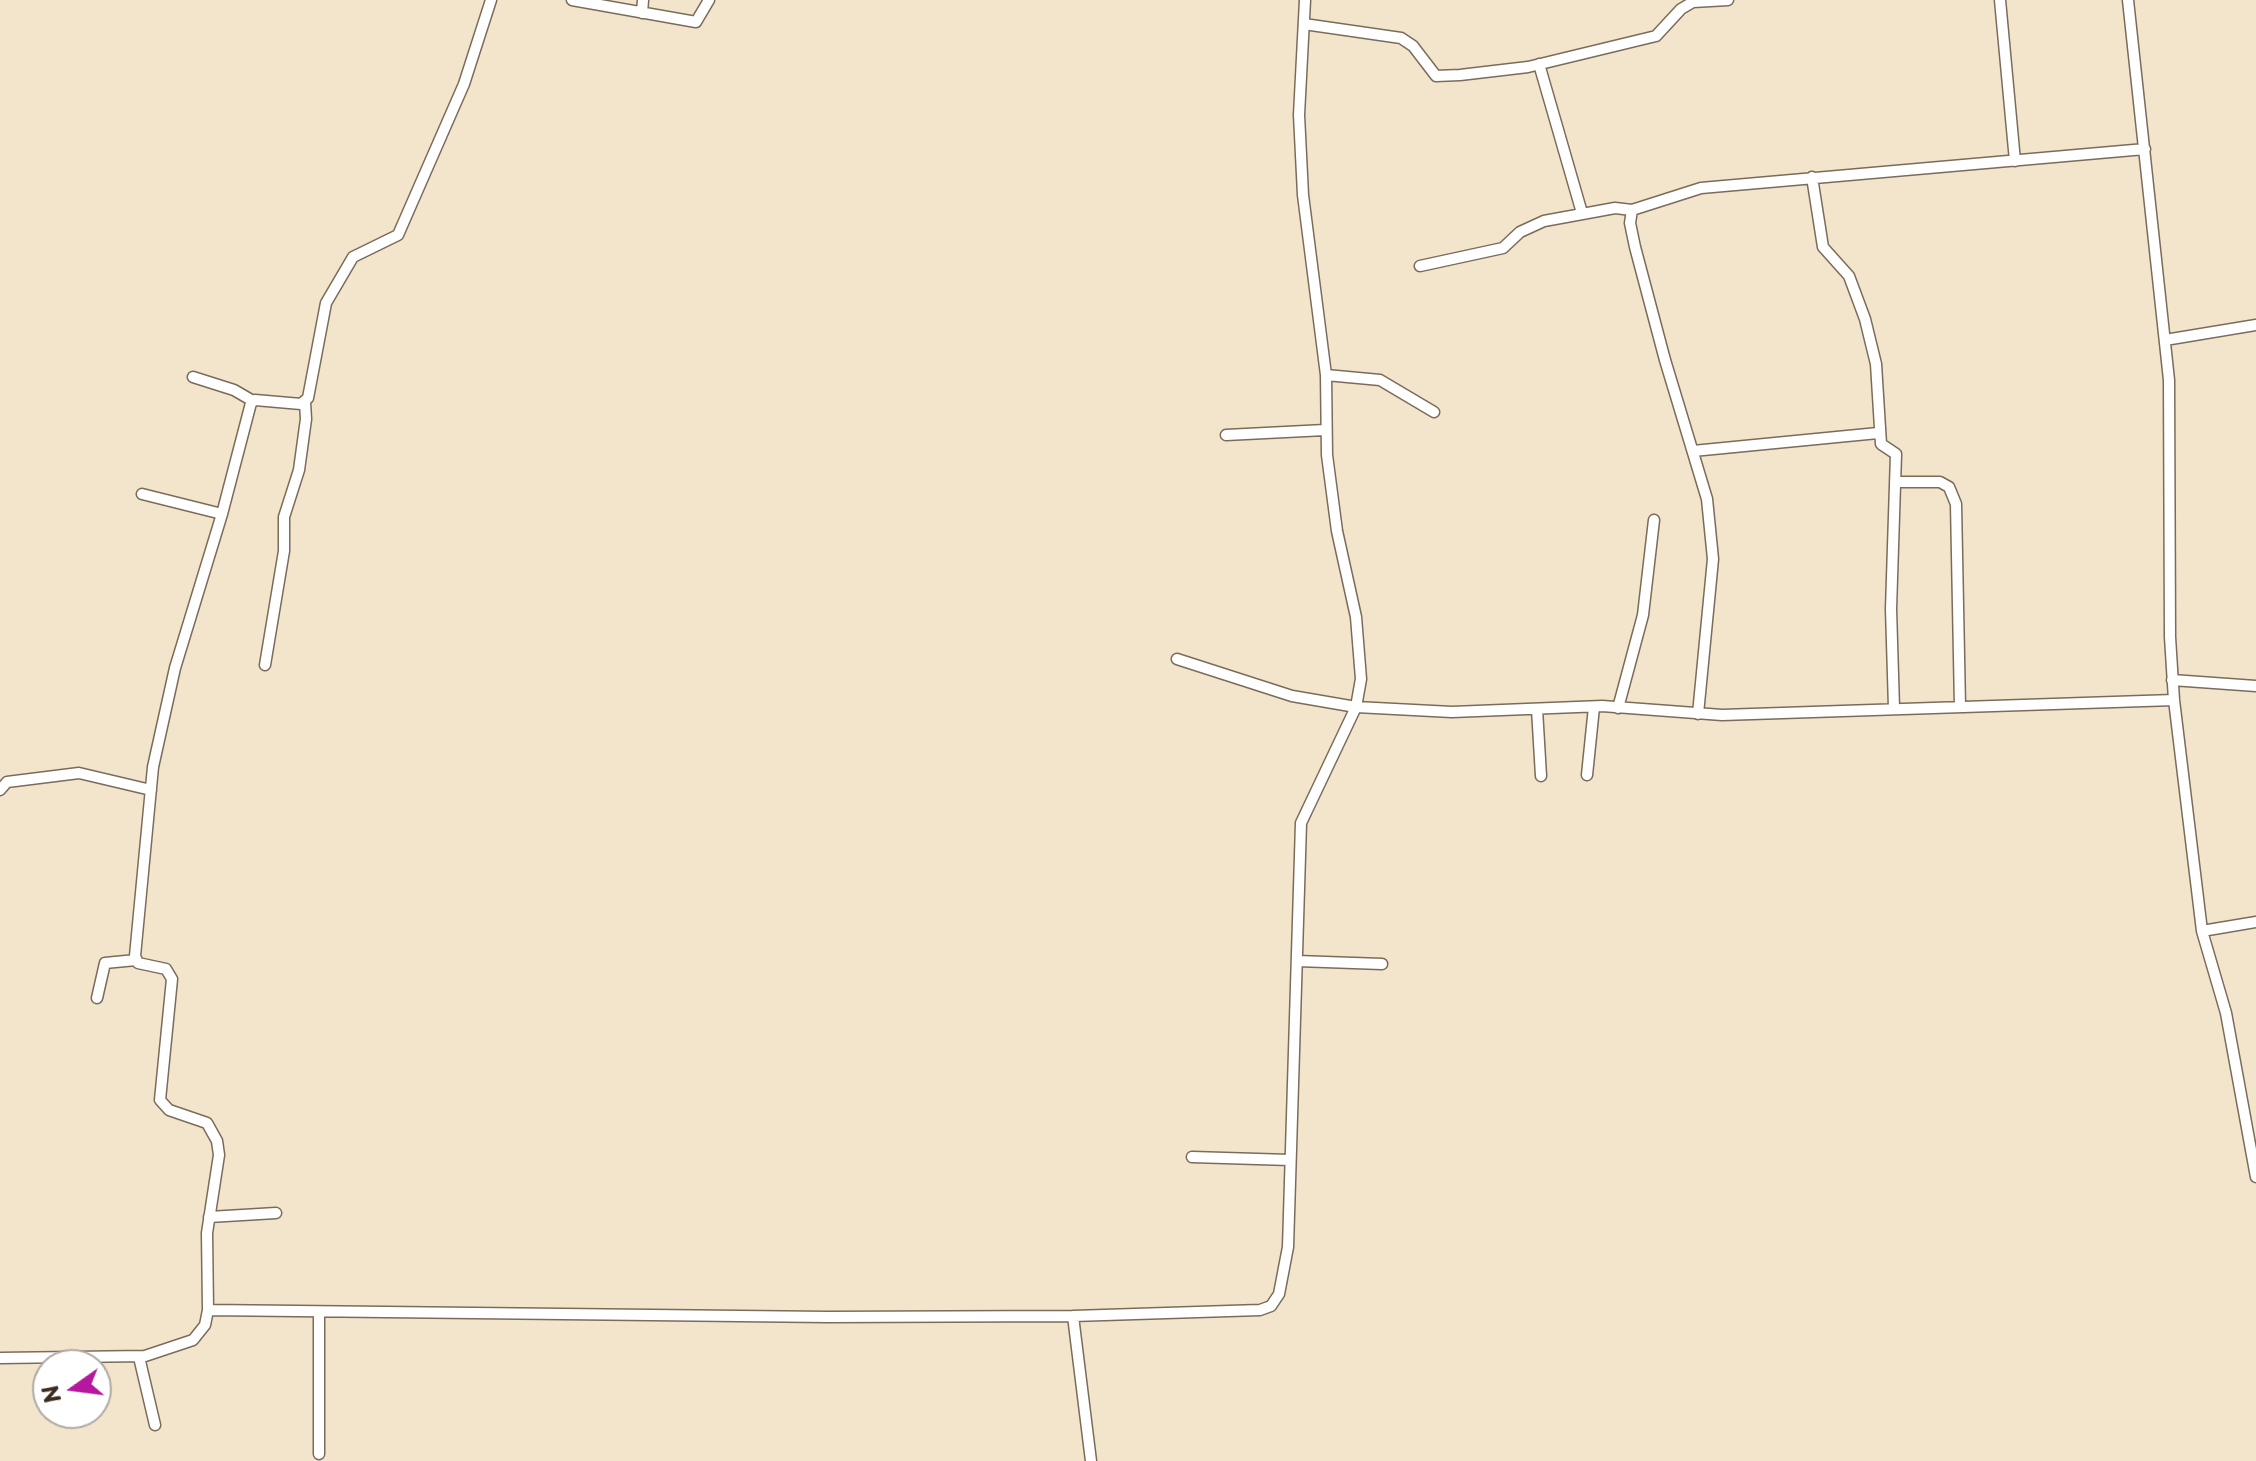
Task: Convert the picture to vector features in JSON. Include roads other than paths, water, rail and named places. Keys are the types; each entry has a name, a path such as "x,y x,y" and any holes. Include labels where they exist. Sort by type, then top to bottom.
{"street":[{"path":"265,665 284,551 284,517 299,470 306,419 305,402 326,303 353,257 398,235 464,84 491,0"},
{"path":"572,0 696,22 709,0"},
{"path":"642,13 643,0"},
{"path":"208,1310 828,1317 1073,1316 1260,1310 1271,1306 1279,1294 1288,1247 1301,823 1356,707 1361,679 1356,617 1337,531 1325,430 1326,375 1303,195 1299,115 1305,0"},
{"path":"1304,24 1401,38 1413,46 1436,76 1539,64 1656,36 1681,9 1693,2 1728,0"},
{"path":"2000,0 2015,161"},
{"path":"2128,0 2165,340 2172,438 2174,700 2202,931 2226,1013 2256,1177"},
{"path":"1539,64 1582,213"},
{"path":"1420,266 1503,248 1520,232 1544,221 1615,208 1632,210 1701,188 2145,149"},
{"path":"1812,177 1823,247 1849,276 1865,319 1876,364 1881,444 1896,454 1891,609 1894,708"},
{"path":"1632,210 1630,223 1635,247 1707,499 1713,559 1698,714"},
{"path":"2165,340 2256,325"},
{"path":"1326,375 1380,380 1434,412"},
{"path":"193,377 234,390 253,401 305,402"},
{"path":"136,960 151,790 175,668 253,401"},
{"path":"1226,435 1325,430"},
{"path":"1693,451 1878,433"},
{"path":"1897,482 1940,482 1949,487 1956,504 1960,707"},
{"path":"142,494 222,514"},
{"path":"1618,708 1643,615 1654,520"},
{"path":"1177,659 1292,696 1356,707 1452,712 1594,707 1698,714 2174,700"},
{"path":"2172,680 2256,686"},
{"path":"1587,775 1594,707"},
{"path":"1537,709 1541,776"},
{"path":"0,790 7,782 79,773 151,790"},
{"path":"2202,931 2256,922"},
{"path":"0,1358 139,1357 193,1340 205,1325 208,1310 209,1217 219,1155 215,1131 207,1123 169,1110 160,1100 172,979 166,969 136,960 105,963 97,998"},
{"path":"1297,961 1382,964"},
{"path":"1192,1157 1290,1160"},
{"path":"209,1217 276,1213"},
{"path":"319,1312 319,1454"},
{"path":"1073,1316 1091,1461"},
{"path":"139,1357 155,1425"}]}
